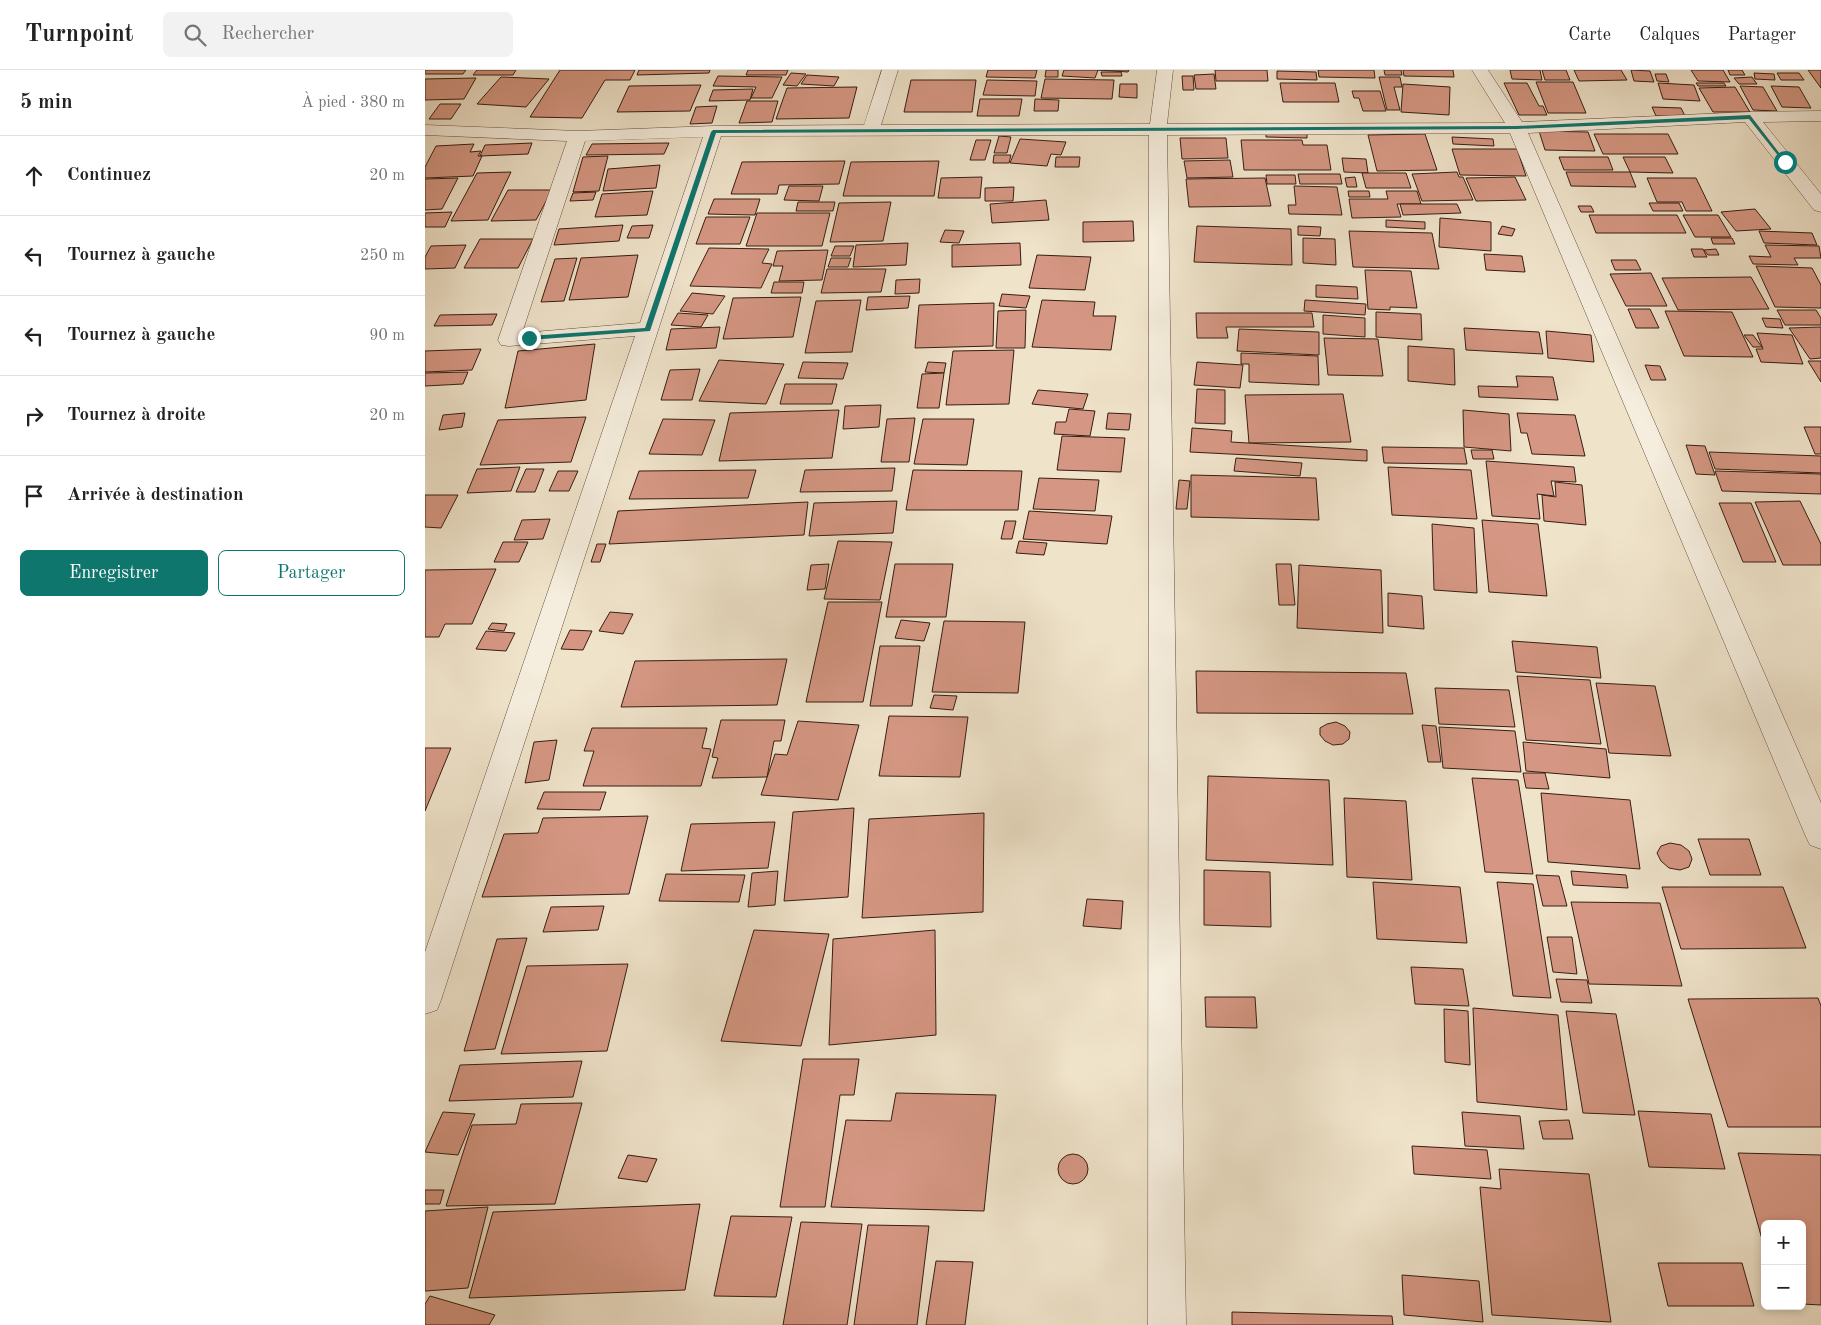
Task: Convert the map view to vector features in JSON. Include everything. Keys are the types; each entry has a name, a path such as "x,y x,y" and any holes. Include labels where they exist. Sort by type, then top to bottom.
{"street":[{"path":"871,130 890,70"},
{"path":"1165,70 1157,129 1167,1325"},
{"path":"1480,70 1517,128 1821,837"},
{"path":"425,130 578,136 871,130 1517,128 1750,117 1821,116"},
{"path":"1750,117 1821,206"},
{"path":"425,1000 713,132"},
{"path":"578,136 509,340 648,329"}],"building":[{"path":"425,70 466,70 463,74 425,74"},
{"path":"477,70 516,70 513,75 473,75"},
{"path":"560,70 635,70 630,80 605,80 582,118 530,117"},
{"path":"639,70 710,70 709,73 637,75"},
{"path":"748,70 788,70 786,75 746,75"},
{"path":"988,70 1037,70 1035,78 986,77"},
{"path":"1046,70 1058,70 1058,77 1045,77"},
{"path":"1064,70 1098,70 1095,78 1062,76"},
{"path":"1098,70 1129,70 1128,72"},
{"path":"1215,70 1267,70 1268,81 1216,81"},
{"path":"1318,70 1374,70 1375,78 1319,77"},
{"path":"1384,70 1401,70 1402,75 1385,75"},
{"path":"1403,70 1453,70 1454,77 1404,76"},
{"path":"1510,70 1540,70 1542,80 1512,79"},
{"path":"1542,70 1566,70 1570,80 1545,80"},
{"path":"1574,70 1621,70 1627,80 1579,81"},
{"path":"1631,70 1650,71 1654,82 1634,81"},
{"path":"1691,70 1723,70 1730,82 1698,81"},
{"path":"1728,70 1742,70 1745,75 1730,75"},
{"path":"1808,70 1821,70 1821,88"},
{"path":"1277,71 1316,72 1317,80 1277,79"},
{"path":"1101,72 1121,72 1122,76 1102,76"},
{"path":"791,73 806,74 797,86 783,85"},
{"path":"1754,73 1774,74 1775,80 1755,79"},
{"path":"1777,73 1799,73 1804,80 1781,80"},
{"path":"1214,74 1216,89 1196,89 1194,75"},
{"path":"1655,74 1666,74 1669,82 1657,81"},
{"path":"807,75 839,77 834,86 801,84"},
{"path":"718,76 782,77 772,98 751,98 756,87 713,86"},
{"path":"1182,76 1193,76 1194,90 1183,90"},
{"path":"501,77 549,79 526,107 477,104"},
{"path":"1379,77 1400,77 1402,87 1394,87 1400,110 1387,110"},
{"path":"1752,77 1757,84 1739,84 1734,78"},
{"path":"476,78 464,99 425,100 425,79"},
{"path":"1045,79 1114,80 1112,99 1041,98"},
{"path":"911,80 976,80 972,112 904,112"},
{"path":"987,80 1037,81 1035,96 983,95"},
{"path":"1536,82 1573,82 1586,113 1548,113"},
{"path":"1280,83 1335,83 1339,102 1283,102"},
{"path":"1504,83 1527,83 1539,106 1543,106 1547,115 1519,115"},
{"path":"1658,83 1694,85 1700,101 1663,99"},
{"path":"1696,83 1724,83 1726,86 1698,86"},
{"path":"1120,84 1137,84 1137,98 1119,97"},
{"path":"1403,84 1450,87 1449,115 1401,112"},
{"path":"701,85 690,111 617,112 629,86"},
{"path":"1740,86 1763,87 1777,111 1753,110"},
{"path":"1771,86 1799,87 1811,108 1782,107"},
{"path":"857,87 849,118 776,119 787,88"},
{"path":"1735,87 1750,112 1713,112 1699,88"},
{"path":"753,89 750,100 709,101 713,90"},
{"path":"1352,91 1380,91 1386,111 1363,111 1359,98 1354,98"},
{"path":"980,99 1022,99 1019,116 977,116"},
{"path":"1035,99 1059,100 1058,111 1034,111"},
{"path":"747,101 778,101 772,122 739,123"},
{"path":"440,104 461,104 451,119 429,119"},
{"path":"717,106 712,123 690,124 696,107"},
{"path":"1652,107 1681,108 1685,116 1656,116"},
{"path":"1266,129 1307,130 1307,138 1266,137"},
{"path":"1539,131 1588,132 1595,151 1545,150"},
{"path":"1425,134 1437,170 1377,171 1368,135"},
{"path":"1594,134 1668,134 1678,154 1603,154"},
{"path":"999,136 1011,137 1007,153 994,153"},
{"path":"1452,137 1493,139 1494,146 1453,144"},
{"path":"1180,138 1226,138 1228,158 1182,159"},
{"path":"1020,139 1066,142 1061,155 1051,154 1047,166 1010,163"},
{"path":"976,140 991,140 985,160 970,160"},
{"path":"1241,140 1302,140 1303,145 1327,145 1331,170 1244,170"},
{"path":"532,143 528,154 480,156 485,145"},
{"path":"669,143 664,154 586,155 592,144"},
{"path":"474,144 470,152 481,151 478,156 482,156 473,176 425,178 425,167 436,146"},
{"path":"1452,149 1517,149 1526,176 1460,175"},
{"path":"994,155 1011,155 1009,163 993,163"},
{"path":"608,156 599,191 573,192 583,157"},
{"path":"1056,157 1080,157 1079,167 1055,167"},
{"path":"1559,157 1608,157 1613,170 1564,170"},
{"path":"1623,157 1665,157 1673,173 1630,172"},
{"path":"1342,158 1366,159 1368,173 1344,172"},
{"path":"1230,160 1233,177 1187,178 1184,161"},
{"path":"845,161 839,184 779,185 777,194 731,194 742,162"},
{"path":"939,161 934,196 843,196 851,162"},
{"path":"660,165 656,188 603,191 608,169"},
{"path":"511,172 488,220 451,221 477,173"},
{"path":"1457,172 1459,177 1463,177 1473,200 1422,201 1412,174"},
{"path":"1566,172 1630,172 1636,187 1571,186"},
{"path":"1362,173 1406,173 1411,188 1366,188"},
{"path":"1298,174 1340,174 1342,184 1300,184"},
{"path":"1266,175 1295,175 1296,184 1267,184"},
{"path":"982,177 980,198 938,198 941,178"},
{"path":"1355,177 1357,187 1347,187 1345,178"},
{"path":"1515,177 1526,200 1476,201 1466,178"},
{"path":"458,178 442,209 425,210 425,179"},
{"path":"1265,178 1271,206 1189,207 1186,179"},
{"path":"1647,178 1696,178 1712,211 1686,211 1682,202 1657,202"},
{"path":"789,186 823,186 819,201 784,200"},
{"path":"1294,186 1337,187 1342,215 1289,214 1288,205 1296,205"},
{"path":"1014,187 1013,201 985,201 985,188"},
{"path":"508,190 552,190 536,220 491,221"},
{"path":"653,191 647,215 595,217 602,194"},
{"path":"1348,191 1369,191 1370,197 1349,197"},
{"path":"1386,191 1417,191 1421,204 1397,204 1401,217 1352,218 1349,199 1388,199"},
{"path":"596,192 593,200 570,201 573,193"},
{"path":"714,199 760,199 755,215 708,214"},
{"path":"1046,200 1049,220 992,223 990,204"},
{"path":"798,202 835,202 833,211 796,211"},
{"path":"891,202 883,241 830,242 839,203"},
{"path":"1649,203 1679,203 1683,211 1653,211"},
{"path":"1400,204 1457,204 1461,213 1403,215"},
{"path":"1578,206 1591,206 1594,212 1581,212"},
{"path":"1755,209 1771,229 1736,231 1721,212"},
{"path":"452,212 445,227 425,227 425,213"},
{"path":"757,213 830,213 822,246 746,246"},
{"path":"1589,215 1677,215 1686,233 1596,233"},
{"path":"1683,215 1718,215 1731,237 1695,237"},
{"path":"706,217 750,217 740,244 696,244"},
{"path":"1440,218 1491,222 1491,251 1439,247"},
{"path":"1386,220 1425,222 1425,229 1386,227"},
{"path":"1133,221 1134,241 1083,242 1083,222"},
{"path":"623,225 619,241 554,245 559,229"},
{"path":"653,225 649,238 627,238 632,226"},
{"path":"1197,226 1291,229 1292,265 1194,262"},
{"path":"1298,226 1321,227 1320,236 1298,235"},
{"path":"1502,226 1515,229 1512,236 1498,234"},
{"path":"945,230 964,231 959,243 940,242"},
{"path":"1349,231 1432,233 1439,269 1353,267"},
{"path":"1759,231 1812,233 1817,245 1764,243"},
{"path":"1303,238 1335,239 1336,265 1303,263"},
{"path":"1711,238 1732,238 1735,244 1713,244"},
{"path":"480,239 533,239 518,268 464,268"},
{"path":"908,243 906,265 853,267 856,245"},
{"path":"1020,243 1021,265 952,267 952,245"},
{"path":"466,245 455,268 425,269 425,257 431,246"},
{"path":"1765,245 1819,246 1821,258 1794,258 1798,265 1753,264 1749,256 1771,257"},
{"path":"835,246 854,246 850,256 831,256"},
{"path":"709,248 769,249 762,263 772,264 761,288 690,286"},
{"path":"1691,249 1703,249 1707,257 1694,257"},
{"path":"1716,249 1719,255 1708,255 1704,250"},
{"path":"828,250 822,280 779,281 783,266 773,266 777,251"},
{"path":"1484,254 1522,256 1525,272 1486,270"},
{"path":"638,255 628,297 569,300 581,258"},
{"path":"1037,255 1091,257 1085,290 1029,288"},
{"path":"577,258 564,301 541,302 555,259"},
{"path":"831,258 851,258 848,267 828,267"},
{"path":"1611,260 1636,260 1641,270 1615,270"},
{"path":"1756,266 1812,268 1821,285 1821,308 1775,307"},
{"path":"827,269 886,269 881,292 821,293"},
{"path":"1365,270 1411,271 1417,308 1390,307 1390,310 1368,309"},
{"path":"1651,273 1667,306 1626,306 1610,274"},
{"path":"1751,277 1769,309 1678,310 1662,278"},
{"path":"920,279 919,293 895,294 896,280"},
{"path":"774,282 804,282 802,293 771,293"},
{"path":"1316,285 1357,287 1358,299 1316,297"},
{"path":"692,293 725,296 713,314 680,311"},
{"path":"1002,294 1030,296 1026,308 999,306"},
{"path":"910,296 908,308 866,310 868,297"},
{"path":"801,297 793,337 723,339 733,298"},
{"path":"861,300 852,352 805,353 816,301"},
{"path":"1042,300 1095,302 1093,316 1116,316 1111,350 1032,347"},
{"path":"1305,300 1366,304 1365,315 1304,311"},
{"path":"994,303 993,346 915,348 919,305"},
{"path":"1628,309 1650,309 1659,328 1636,328"},
{"path":"1026,310 1025,348 996,348 998,311"},
{"path":"1777,310 1816,310 1821,318 1821,325 1785,325"},
{"path":"1665,311 1732,312 1753,357 1684,356"},
{"path":"1376,312 1421,314 1422,340 1376,337"},
{"path":"678,313 708,315 701,327 671,325"},
{"path":"1196,313 1312,313 1314,327 1226,327 1228,338 1197,338"},
{"path":"497,314 492,325 434,326 440,315"},
{"path":"1323,315 1365,318 1365,337 1323,334"},
{"path":"1762,318 1780,319 1783,328 1766,327"},
{"path":"720,327 716,348 666,350 671,329"},
{"path":"1821,327 1821,358 1810,359 1789,328"},
{"path":"1464,328 1539,332 1543,354 1466,350"},
{"path":"1239,329 1319,332 1319,355 1237,351"},
{"path":"1546,331 1591,335 1594,362 1548,358"},
{"path":"1757,333 1792,335 1803,364 1761,362 1756,349 1763,349"},
{"path":"1744,335 1753,335 1762,347 1753,347"},
{"path":"1324,338 1378,339 1383,376 1328,375"},
{"path":"595,344 586,400 505,408 518,351"},
{"path":"1408,346 1454,349 1455,385 1408,381"},
{"path":"481,349 472,370 425,372 425,351"},
{"path":"1014,350 1009,404 946,405 953,351"},
{"path":"1241,353 1318,356 1319,385 1249,382 1249,364 1241,364"},
{"path":"719,360 784,364 766,404 699,401"},
{"path":"1808,361 1821,361 1821,382"},
{"path":"803,362 848,363 843,379 798,378"},
{"path":"928,362 946,363 944,373 925,372"},
{"path":"1197,362 1243,365 1240,388 1194,385"},
{"path":"1645,365 1660,366 1666,380 1651,380"},
{"path":"700,369 692,400 661,400 670,370"},
{"path":"468,372 463,384 425,386 425,373"},
{"path":"944,373 939,408 917,408 922,374"},
{"path":"1516,376 1553,377 1558,400 1479,397 1478,386 1518,387"},
{"path":"785,384 837,384 832,404 780,404"},
{"path":"1197,389 1225,390 1225,424 1195,423"},
{"path":"1038,390 1088,394 1083,409 1032,404"},
{"path":"1343,394 1351,442 1249,443 1245,395"},
{"path":"881,405 879,427 843,429 845,406"},
{"path":"1069,409 1095,411 1090,436 1054,434 1056,422 1066,422"},
{"path":"839,410 832,458 719,461 730,413"},
{"path":"1463,410 1509,414 1511,451 1464,447"},
{"path":"465,413 462,427 439,430 443,415"},
{"path":"1108,413 1131,414 1129,430 1106,429"},
{"path":"1517,413 1575,415 1585,456 1532,454 1527,433 1521,433"},
{"path":"586,417 571,462 480,465 498,420"},
{"path":"915,418 909,462 881,462 887,419"},
{"path":"663,419 715,420 702,455 649,454"},
{"path":"923,419 974,419 967,465 914,464"},
{"path":"1804,427 1821,427 1821,454 1815,454"},
{"path":"1192,428 1232,431 1231,442 1367,450 1367,461 1190,452"},
{"path":"1062,436 1125,438 1121,472 1057,470"},
{"path":"1686,445 1705,446 1715,475 1696,474"},
{"path":"1382,447 1464,448 1467,464 1384,463"},
{"path":"1471,450 1492,450 1494,459 1473,459"},
{"path":"1709,452 1821,456 1821,473 1715,469"},
{"path":"1236,458 1302,463 1300,476 1234,471"},
{"path":"1486,461 1574,467 1576,482 1551,481 1554,496 1537,494 1540,519 1492,516"},
{"path":"520,467 511,491 467,493 477,469"},
{"path":"1388,467 1471,470 1477,519 1392,515"},
{"path":"895,468 892,491 800,492 805,470"},
{"path":"526,469 544,469 535,492 516,492"},
{"path":"756,470 748,498 629,499 639,471"},
{"path":"913,470 1022,471 1018,510 906,510"},
{"path":"558,471 578,471 569,491 549,491"},
{"path":"1715,471 1821,474 1821,494 1722,491"},
{"path":"1191,475 1316,478 1319,520 1191,517"},
{"path":"1039,478 1099,480 1095,511 1033,509"},
{"path":"1179,480 1190,481 1187,509 1176,509"},
{"path":"1555,482 1582,485 1586,525 1544,521 1542,495 1556,497"},
{"path":"425,495 458,495 441,528 425,527"},
{"path":"897,501 893,533 809,536 814,503"},
{"path":"1800,501 1821,544 1821,565 1783,565 1755,502"},
{"path":"808,502 804,535 609,544 618,511"},
{"path":"1719,503 1751,503 1776,562 1743,562"},
{"path":"1029,511 1112,516 1107,544 1023,539"},
{"path":"550,519 543,539 514,540 522,520"},
{"path":"1482,520 1538,524 1547,596 1489,592"},
{"path":"1005,521 1016,521 1012,539 1001,539"},
{"path":"1432,524 1474,528 1477,593 1434,590"},
{"path":"838,541 892,542 880,600 824,599"},
{"path":"1019,541 1047,543 1044,555 1016,553"},
{"path":"503,542 528,542 519,562 494,562"},
{"path":"597,544 606,544 600,562 591,562"},
{"path":"829,564 825,589 807,590 811,565"},
{"path":"895,564 953,564 946,617 886,617"},
{"path":"1276,564 1291,564 1295,605 1279,605"},
{"path":"1299,565 1381,570 1383,633 1297,628"},
{"path":"496,569 472,624 445,624 439,637 425,637 425,570"},
{"path":"1388,593 1422,596 1424,629 1388,626"},
{"path":"828,602 882,602 863,702 806,702"},
{"path":"610,612 633,614 623,634 599,631"},
{"path":"901,620 930,623 924,641 895,638"},
{"path":"944,621 1025,622 1018,693 932,692"},
{"path":"492,623 507,624 504,631 488,629"},
{"path":"570,630 592,631 583,650 561,649"},
{"path":"486,631 515,633 506,651 476,649"},
{"path":"1512,641 1597,647 1601,678 1516,672"},
{"path":"880,646 920,646 912,706 870,706"},
{"path":"787,659 777,705 621,707 635,661"},
{"path":"1196,671 1406,673 1413,714 1197,713"},
{"path":"1517,676 1590,680 1601,744 1526,740"},
{"path":"1596,683 1655,686 1671,756 1609,753"},
{"path":"1435,688 1509,690 1515,727 1439,724"},
{"path":"934,695 957,696 953,710 930,708"},
{"path":"889,716 968,717 960,777 879,776"},
{"path":"721,720 785,720 781,741 774,741 767,777 712,778 718,758 712,757"},
{"path":"798,721 859,725 838,800 761,795 775,754 787,755"},
{"path":"1336,722 1345,726 1350,732 1349,739 1343,744 1333,745 1325,741 1320,735 1320,728"},
{"path":"1422,725 1436,726 1441,762 1428,762"},
{"path":"1439,727 1515,731 1521,772 1443,768"},
{"path":"592,728 707,728 702,748 711,749 701,786 583,786 594,751 584,751"},
{"path":"557,740 549,780 525,783 534,742"},
{"path":"1523,742 1606,749 1610,778 1526,771"},
{"path":"425,748 451,748 425,811"},
{"path":"1523,773 1545,773 1549,789 1526,788"},
{"path":"1208,776 1329,780 1333,865 1206,860"},
{"path":"1472,778 1518,780 1533,874 1485,872"},
{"path":"544,792 606,792 600,810 537,809"},
{"path":"1541,793 1630,800 1640,869 1548,862"},
{"path":"1344,798 1406,801 1412,880 1347,877"},
{"path":"854,808 848,897 784,901 793,812"},
{"path":"984,813 983,912 862,918 869,819"},
{"path":"648,816 629,894 482,897 504,834 538,833 543,818"},
{"path":"775,822 768,868 681,871 691,824"},
{"path":"1698,839 1749,839 1761,875 1710,875"},
{"path":"1670,843 1681,845 1689,851 1692,859 1689,867 1680,870 1669,868 1661,861 1657,853 1661,846"},
{"path":"1204,870 1270,872 1271,927 1204,925"},
{"path":"778,871 775,905 748,907 752,873"},
{"path":"1571,871 1626,875 1628,888 1573,885"},
{"path":"666,874 745,875 739,902 659,901"},
{"path":"1536,875 1559,876 1567,906 1543,906"},
{"path":"1373,882 1460,887 1467,943 1377,939"},
{"path":"1497,882 1533,884 1551,998 1513,996"},
{"path":"1662,887 1783,887 1806,948 1681,949"},
{"path":"1087,899 1123,901 1121,929 1083,926"},
{"path":"1571,902 1660,903 1682,986 1589,984"},
{"path":"604,906 598,930 543,932 551,907"},
{"path":"754,930 829,934 801,1046 721,1041"},
{"path":"935,930 936,1035 829,1045 833,939"},
{"path":"1547,937 1572,937 1577,974 1553,972"},
{"path":"527,938 495,1049 464,1051 497,939"},
{"path":"628,964 607,1051 501,1054 527,966"},
{"path":"1411,967 1463,969 1469,1006 1415,1004"},
{"path":"1556,979 1587,980 1592,1003 1561,1002"},
{"path":"1205,997 1255,997 1257,1028 1206,1027"},
{"path":"1818,998 1821,1006 1821,1127 1728,1127 1688,999"},
{"path":"1473,1008 1558,1015 1567,1110 1477,1102"},
{"path":"1444,1009 1468,1011 1470,1065 1445,1062"},
{"path":"1566,1011 1616,1014 1635,1115 1583,1113"},
{"path":"803,1059 859,1059 854,1095 840,1095 825,1207 780,1207"},
{"path":"582,1061 573,1097 449,1101 460,1065"},
{"path":"896,1093 996,1095 984,1211 831,1207 846,1120 891,1121"},
{"path":"582,1103 555,1204 446,1206 472,1125 516,1124 521,1104"},
{"path":"1638,1111 1711,1114 1725,1169 1649,1167"},
{"path":"443,1112 475,1114 458,1155 425,1152"},
{"path":"1462,1112 1520,1116 1524,1149 1465,1146"},
{"path":"1569,1120 1573,1139 1543,1139 1539,1121"},
{"path":"1412,1146 1487,1150 1491,1179 1414,1174"},
{"path":"1738,1153 1821,1155 1821,1305 1806,1304 1806,1220 1761,1220 1761,1236"},
{"path":"1073,1154 1084,1158 1088,1169 1084,1180 1073,1184 1062,1180 1058,1169 1062,1158"},
{"path":"628,1155 657,1159 647,1182 618,1178"},
{"path":"1499,1169 1589,1174 1611,1322 1492,1315 1480,1187 1501,1189"},
{"path":"425,1190 444,1190 440,1204 425,1204"},
{"path":"700,1204 685,1290 469,1298 493,1212"},
{"path":"488,1207 468,1288 425,1291 425,1211"},
{"path":"731,1216 792,1217 776,1297 714,1296"},
{"path":"801,1222 862,1224 847,1325 783,1325"},
{"path":"868,1225 929,1226 917,1325 854,1325"},
{"path":"936,1261 973,1262 965,1325 926,1325"},
{"path":"1658,1263 1742,1263 1754,1306 1668,1306"},
{"path":"1402,1275 1479,1281 1483,1322 1404,1315"},
{"path":"430,1296 495,1315 489,1325 425,1325 425,1304"},
{"path":"1232,1312 1392,1316 1393,1325 1232,1325"}],"route":[{"path":"529,338 648,329 713,132 1517,128 1750,117 1785,162"}]}
